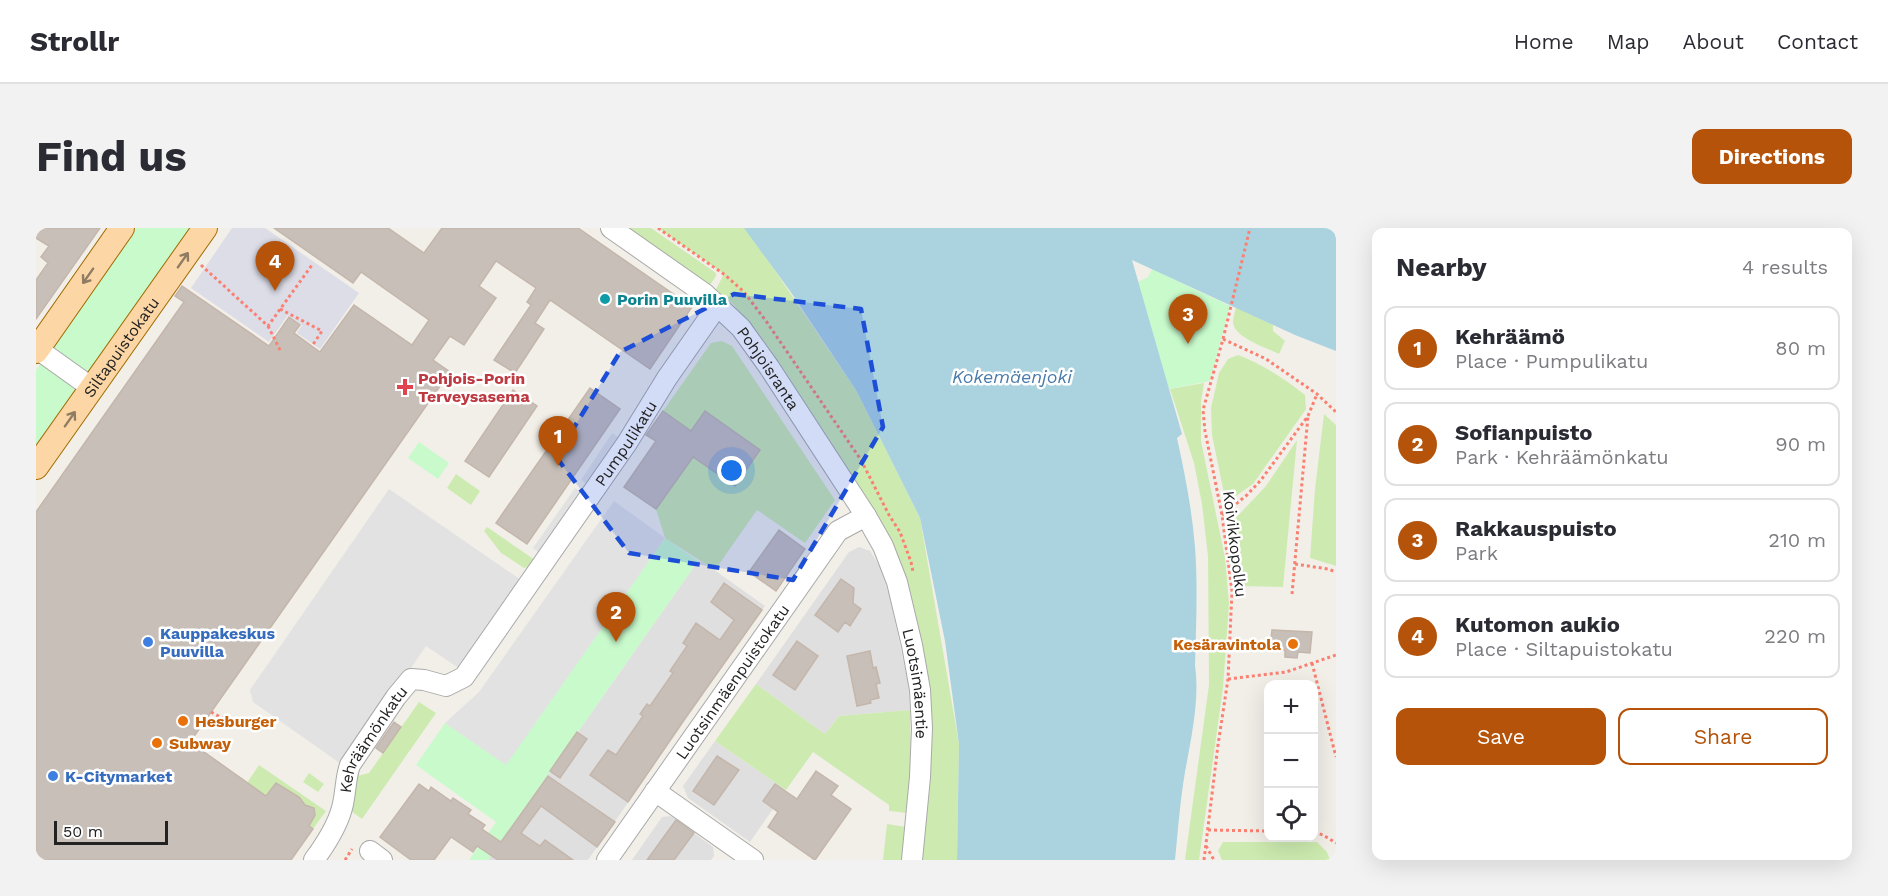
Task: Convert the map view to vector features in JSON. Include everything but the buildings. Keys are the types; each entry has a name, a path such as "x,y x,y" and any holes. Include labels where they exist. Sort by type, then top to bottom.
{"main road":[{"path":"36,349 122,228"},
{"name":"Siltapuistokatu","path":"40,458 206,228"}],"street":[{"name":"Pohjoisranta","path":"611,228 705,294 741,328 866,516"},
{"name":"Pumpulikatu","path":"532,582 718,305"},
{"path":"36,349 92,387"},
{"name":"Luotsinmäenpuistokatu","path":"607,860 838,531 866,516"},
{"name":"Luotsimäentie","path":"866,516 883,546 897,582 920,690 922,728 920,777 912,860"},
{"name":"Kehräämönkatu","path":"314,860 332,833 340,814 350,765 396,697 411,679 446,686 464,677 532,582"},
{"path":"655,791 728,853 753,860"}],"path":[{"name":"Koivikkopolku","path":"1204,860 1228,679 1232,591 1222,515 1204,431 1203,410 1251,228"},
{"path":"195,260 268,326 281,352"},
{"path":"268,326 312,265"},
{"path":"280,309 322,331 312,346"},
{"path":"1223,339 1266,359 1317,394 1336,412"},
{"path":"1222,515 1247,495 1261,480 1308,416 1317,394"},
{"path":"1292,594 1308,416"},
{"path":"1295,564 1328,568 1336,572"},
{"path":"1228,679 1286,672 1336,655"},
{"path":"1312,663 1336,757"},
{"path":"211,712 224,719"},
{"path":"1208,830 1264,831"},
{"path":"1318,833 1336,843"},
{"path":"1206,846 1214,860"}],"highlighted area":[{"path":"734,294 861,309 883,427 793,580 629,553 556,457 620,352"}],"shaded area":[{"path":"232,228 265,228 359,293 320,349 297,333 302,325 288,315 269,342 191,288"},
{"path":"612,433 636,449 555,564 533,548 575,488 584,494 590,486 581,480"},
{"path":"389,489 521,580 460,669 426,646 344,766 253,702 250,690"},
{"path":"614,501 665,538 506,765 445,723 479,692"},
{"path":"859,547 870,551 880,567 890,597 908,683 910,710 839,716 825,734 756,684 849,552"},
{"path":"698,561 703,562 765,606 588,860 488,860"},
{"path":"715,741 786,790 750,842 688,798 683,786"},
{"path":"671,816 713,847 714,856 711,860 632,860 662,817"}],"green space":[{"path":"136,228 192,228 36,450 36,370"},
{"path":"629,228 651,228 716,273 716,276 710,285"},
{"path":"658,228 746,228 856,390 920,518 959,744 957,860 918,860 928,709 906,577 880,521 750,326 733,304 715,291 724,274"},
{"path":"1152,269 1230,306 1210,381 1169,389 1138,282 1148,277"},
{"path":"1236,307 1273,325 1273,331 1285,341 1279,354 1238,332 1233,322"},
{"path":"722,341 732,346 835,500 805,543 757,510 715,570 665,538 656,509 693,457 734,486 760,450 705,411 691,431 663,411 711,343"},
{"path":"1238,355 1273,372 1305,395 1306,409 1253,484 1226,503 1212,435 1211,408 1219,373 1228,359"},
{"path":"1204,383 1201,402 1201,441 1225,558 1229,604 1223,688 1199,860 1185,860 1209,685 1208,556 1202,504 1194,463 1170,389"},
{"path":"1324,414 1336,425 1336,566 1310,558"},
{"path":"1297,440 1283,587 1239,586 1231,523 1266,486"},
{"path":"419,442 449,463 438,479 408,458"},
{"path":"456,474 480,491 471,505 447,488"},
{"path":"487,527 538,562 536,565 524,568 501,553 484,531"},
{"path":"665,538 698,561 488,860 469,860 496,822 416,765 445,723 506,764"},
{"path":"756,684 825,734 839,716 910,710 911,785 907,813 889,811 889,805 813,752 786,790 715,741"},
{"path":"419,702 436,713 362,819 351,811 357,776 369,773"},
{"path":"259,765 326,811 313,829 247,783"},
{"path":"309,773 324,784 318,792 303,782"},
{"path":"887,824 906,827 903,860 883,860"},
{"path":"1223,842 1317,842 1327,852 1330,860 1222,860 1218,851"}],"water":[{"name":"Kokemäenjoki","path":"744,228 1336,228 1336,351 1295,335 1132,260 1182,434 1177,438 1188,492 1195,547 1196,705 1182,794 1175,860 957,860 959,744 945,641 920,518 856,390 790,291"}],"place":[{"name":"Kutomon aukio","path":"275,291"},
{"name":"Porin Puuvilla","path":"605,299"},
{"name":"Rakkauspuisto","path":"1188,344"},
{"name":"Pohjois-Porin Terveysasema","path":"405,387"},
{"name":"Kehräämö","path":"558,466"},
{"name":"Kauppakeskus Puuvilla","path":"148,642"},
{"name":"Sofianpuisto","path":"616,642"},
{"name":"Kesäravintola","path":"1293,644"},
{"name":"Hesburger","path":"183,721"},
{"name":"Subway","path":"157,743"},
{"name":"K-Citymarket","path":"53,776"}]}
